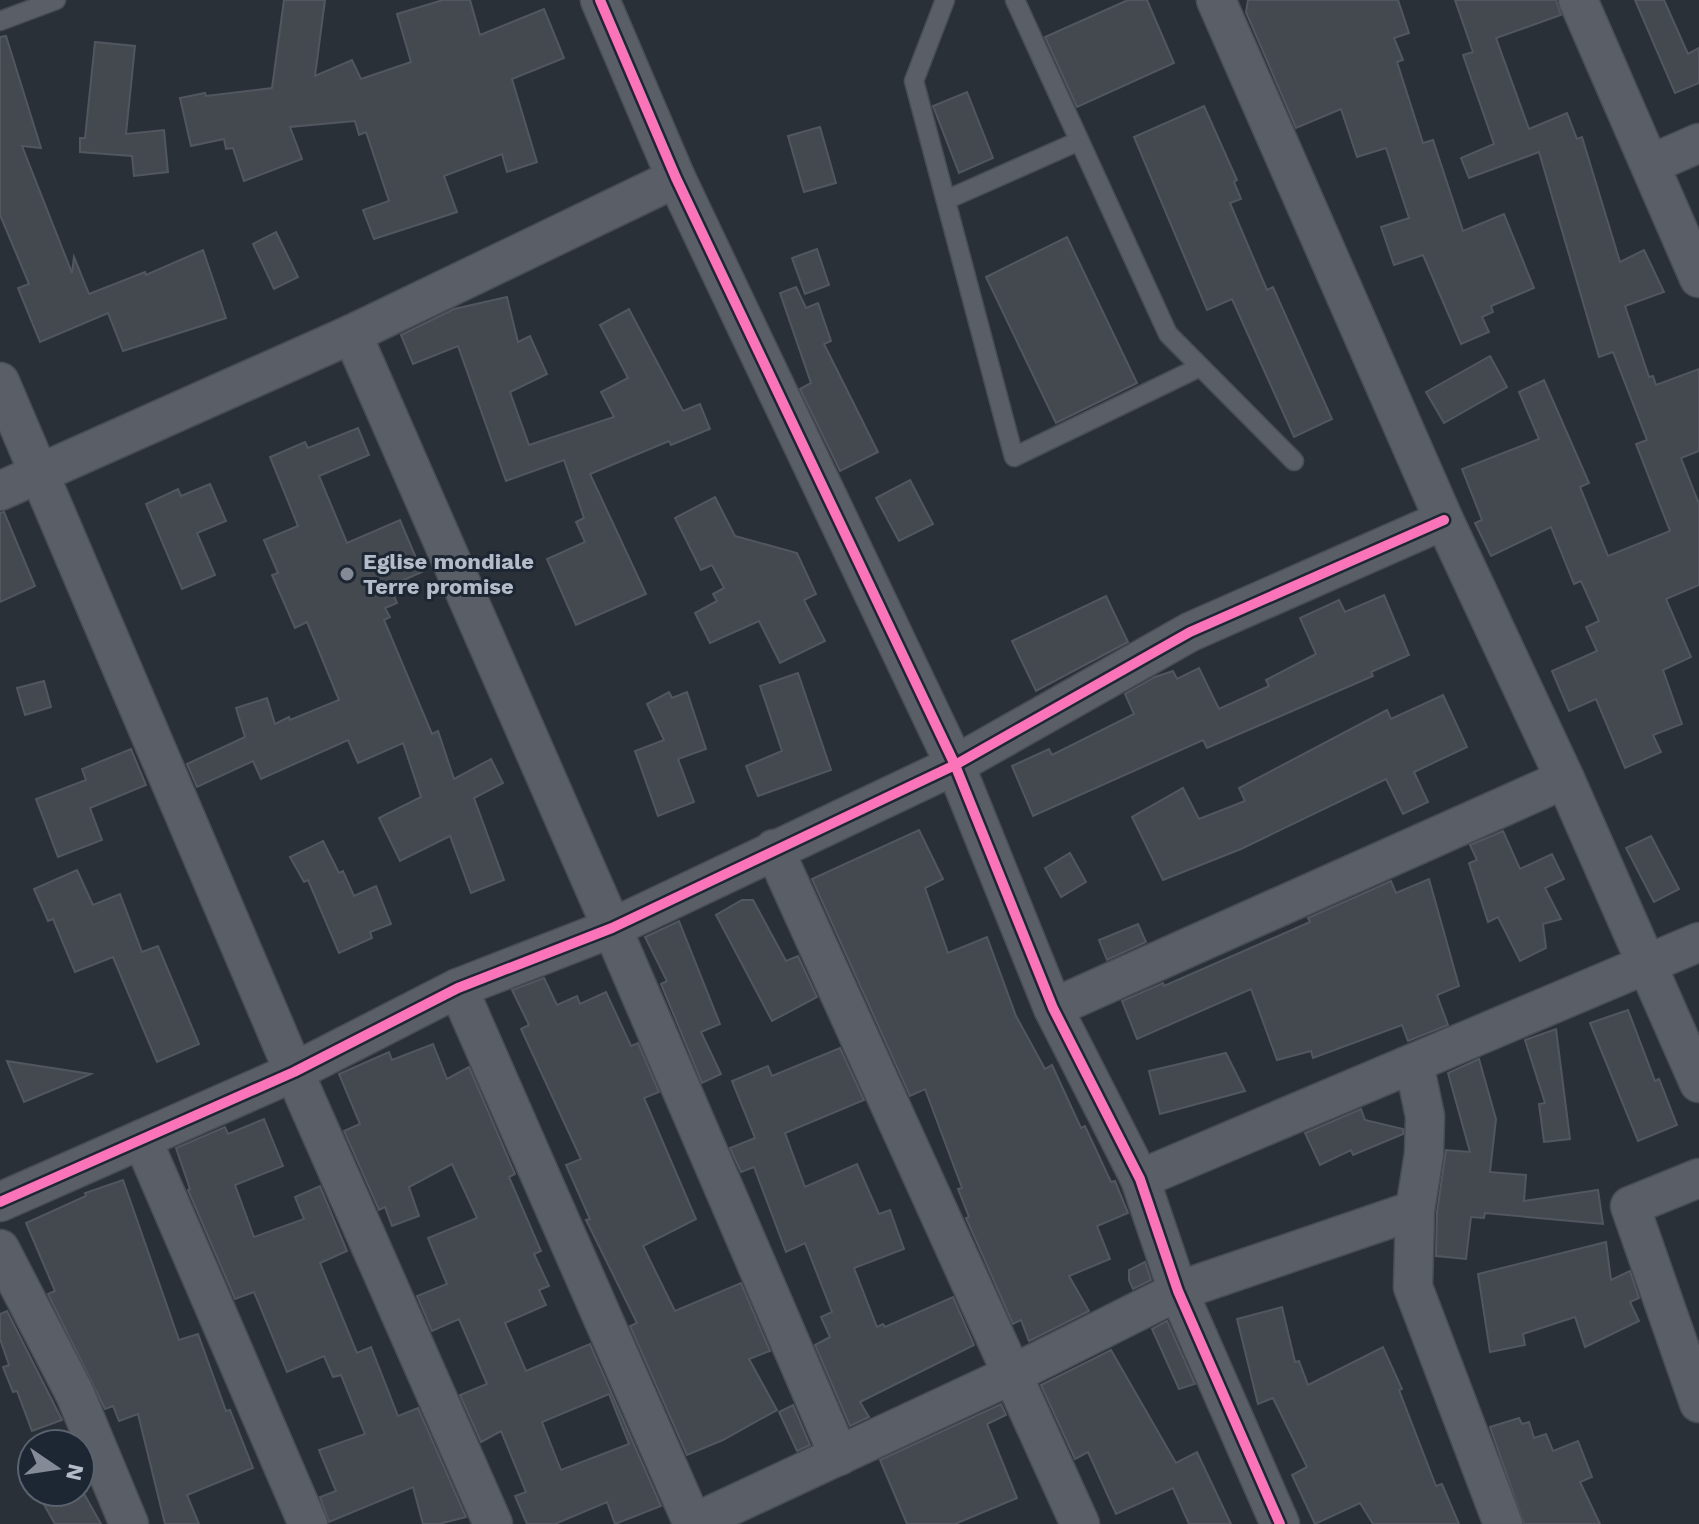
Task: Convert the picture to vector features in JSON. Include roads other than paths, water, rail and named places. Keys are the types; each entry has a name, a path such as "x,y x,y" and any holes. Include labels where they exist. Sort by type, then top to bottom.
{"street":[{"path":"600,0 676,178 955,765 1053,1008 1140,1179 1178,1291 1280,1524"},
{"path":"1216,0 1444,520 1565,779 1699,1083"},
{"path":"1578,0 1697,271"},
{"path":"1651,164 1699,143"},
{"path":"0,491 352,334 676,178"},
{"path":"352,334 839,1456"},
{"path":"0,382 294,1072 493,1524"},
{"path":"0,1202 294,1072 458,988 612,928 955,765 1190,632 1444,520"},
{"path":"1053,1008 1565,779"},
{"path":"774,849 1080,1524"},
{"path":"1140,1179 1699,942"},
{"path":"458,988 692,1524 1011,1375 1178,1291 1415,1210"},
{"path":"1414,1064 1425,1116 1424,1154 1415,1210 1413,1287 1503,1524"},
{"path":"142,1139 308,1524"},
{"path":"1699,1178 1630,1206 1699,1403"},
{"path":"0,1249 75,1394 129,1524"}],"lane":[{"path":"0,21 56,0"},
{"path":"945,0 914,81 1014,457 1200,367"},
{"path":"1015,0 1168,334 1294,461"},
{"path":"946,200 1079,141"}],"place":[{"name":"Eglise mondiale Terre promise","path":"347,574"}]}
